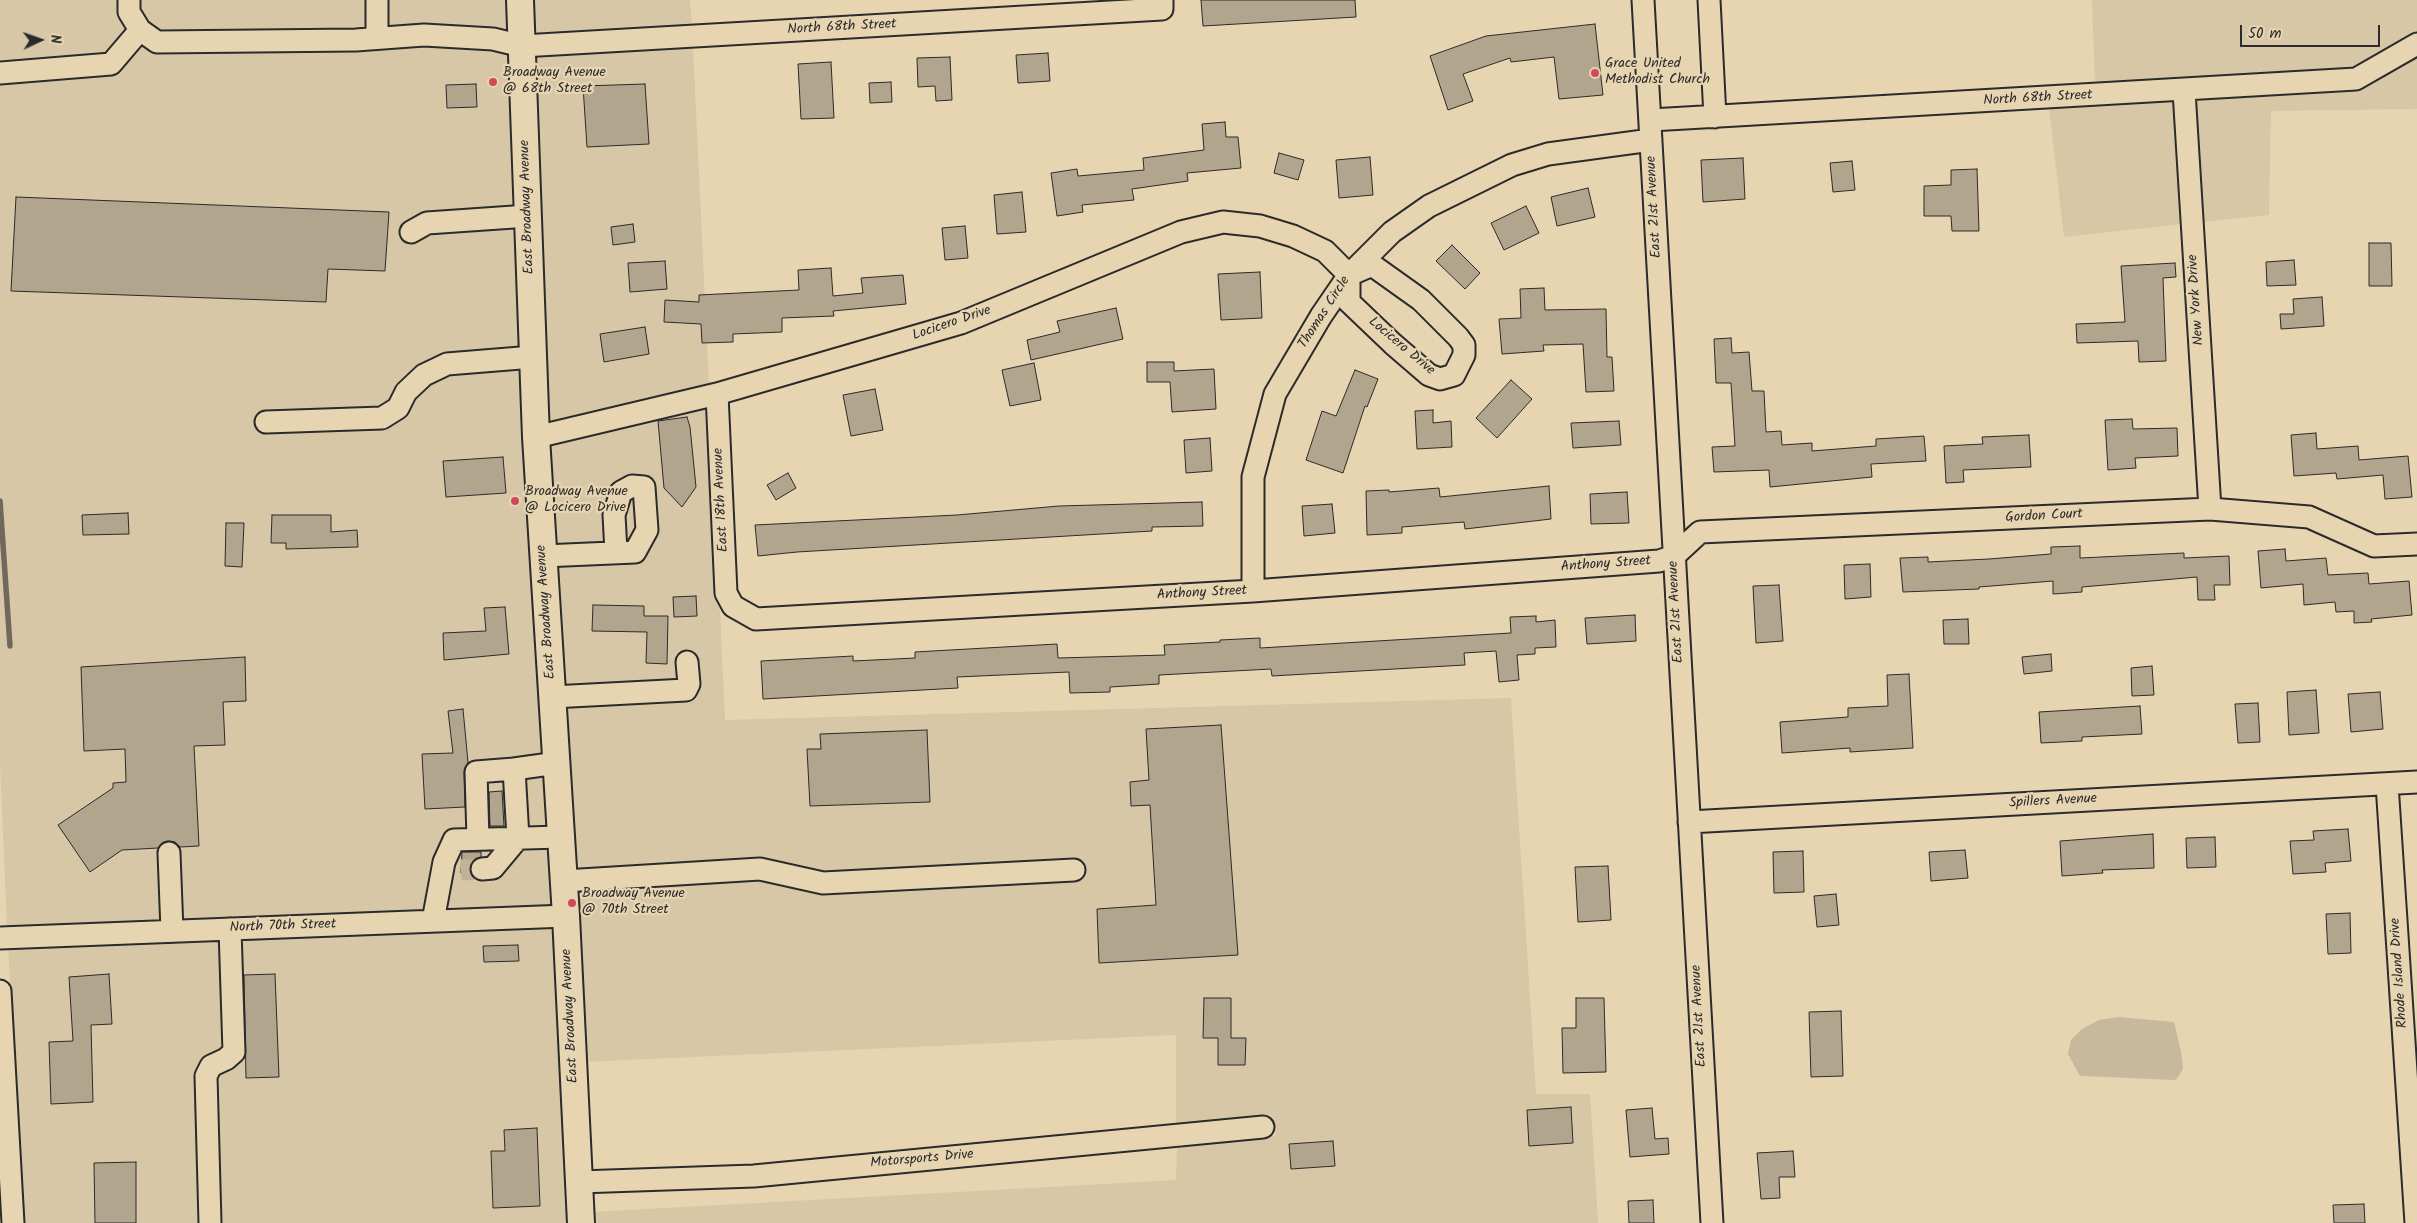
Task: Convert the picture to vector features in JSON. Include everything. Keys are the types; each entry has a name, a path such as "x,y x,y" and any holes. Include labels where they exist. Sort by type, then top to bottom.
{"main road":[{"name":"East Broadway Avenue","path":"520,0 536,436 564,880 581,1223"}],"street":[{"path":"0,73 111,64 140,30 129,12 129,0"},
{"path":"377,0 377,38"},
{"name":"East 21st Avenue","path":"1643,0 1712,1223"},
{"path":"1709,0 1716,117"},
{"name":"North 68th Street","path":"140,30 157,42 377,38 424,35 493,39 522,46 1162,4"},
{"name":"North 68th Street","path":"1651,130 1716,117 2184,91 2356,79 2417,44"},
{"name":"New York Drive","path":"2184,91 2210,509"},
{"name":"Thomas Circle","path":"1253,591 1253,477 1275,394 1321,316 1349,275 1392,232 1429,206 1512,165 1548,154 1608,144 1651,130"},
{"path":"411,232 427,223 528,216"},
{"name":"Locicero Drive","path":"536,436 716,394 961,323 1181,232 1223,222 1260,226 1293,236 1325,251 1349,275 1349,302 1428,375 1440,379 1454,375 1462,361 1464,345 1458,336 1421,300 1372,265 1349,275"},
{"path":"266,422 382,418 398,408 406,392 424,375 447,364 533,358"},
{"name":"East 18th Avenue","path":"716,394 726,593 733,606"},
{"name":"Gordon Court","path":"1674,556 1700,532 2210,509 2309,517 2374,546 2417,544"},
{"path":"543,556 616,552"},
{"name":"Anthony Street","path":"733,606 756,619 1253,591 1659,561 1674,556"},
{"path":"552,697 686,690 689,684 687,662"},
{"path":"478,839 476,772 556,763"},
{"path":"482,869 493,868 518,838 514,768"},
{"name":"Spillers Avenue","path":"1689,822 2417,782"},
{"name":"Rhode Island Drive","path":"2387,784 2415,1177 2416,1223"},
{"path":"433,921 452,871 454,840 561,837"},
{"path":"169,853 172,931"},
{"path":"564,880 760,870 823,883 1074,870"},
{"name":"North 70th Street","path":"0,938 566,916"},
{"path":"210,1223 206,1076 211,1066 226,1059 234,1052 230,929"},
{"path":"0,991 13,1223"},
{"name":"Motorsports Drive","path":"579,1182 754,1176 1263,1127"}],"shaded area":[{"path":"0,0 508,0 555,907 7,928 0,763"},
{"path":"530,0 690,0 692,27 532,36"},
{"path":"2092,0 2417,0 2417,33 2353,69 2095,86"},
{"path":"693,46 709,385 546,424 533,55"},
{"path":"2417,55 2417,109 2271,111 2269,215 2203,222 2196,99 2357,88"},
{"path":"2174,101 2182,224 2064,237 2049,108"},
{"path":"706,406 715,593 720,610 725,720 1511,698 1536,1094 1590,1094 1598,1223 592,1223 592,1212 1176,1180 1177,1145 1275,1136 1273,1117 1176,1126 1176,1035 584,1062 547,444"},
{"path":"556,926 570,1223 24,1223 8,947 29,947 33,949 172,941"},
{"path":"2118,1017 2174,1022 2183,1069 2176,1080 2080,1076 2068,1054 2071,1040 2082,1029 2099,1020"}],"building":[{"path":"1201,0 1355,0 1356,17 1203,26"},
{"path":"1595,24 1603,95 1559,99 1554,57 1511,62 1510,58 1463,74 1473,101 1448,110 1430,56 1486,36"},
{"path":"1048,53 1050,81 1018,83 1016,55"},
{"path":"950,57 952,100 936,101 935,86 918,87 917,58"},
{"path":"831,62 834,118 801,119 798,64"},
{"path":"891,82 892,102 870,103 869,83"},
{"path":"476,84 477,107 447,108 446,85"},
{"path":"645,84 649,144 587,147 583,86"},
{"path":"1225,122 1226,137 1238,137 1241,168 1187,173 1188,181 1132,189 1134,200 1082,205 1083,212 1057,216 1051,173 1077,169 1078,176 1144,170 1143,158 1204,150 1202,124"},
{"path":"1279,153 1304,160 1298,180 1274,173"},
{"path":"1370,157 1373,195 1339,198 1336,160"},
{"path":"1743,158 1745,199 1703,202 1701,160"},
{"path":"1852,161 1855,190 1833,192 1830,163"},
{"path":"1977,169 1979,231 1952,231 1951,216 1924,216 1924,186 1951,185 1951,170"},
{"path":"1588,188 1595,217 1557,226 1551,197"},
{"path":"1022,192 1026,232 997,234 994,195"},
{"path":"16,197 389,212 385,271 328,269 326,302 11,291"},
{"path":"1526,206 1539,233 1504,250 1491,223"},
{"path":"633,224 635,242 613,245 611,227"},
{"path":"965,226 968,258 945,260 942,228"},
{"path":"2369,243 2391,243 2392,286 2369,286"},
{"path":"1452,245 1480,273 1465,289 1436,261"},
{"path":"2294,260 2296,285 2267,286 2266,262"},
{"path":"665,261 667,289 630,292 628,263"},
{"path":"2175,263 2176,277 2163,278 2166,361 2139,362 2138,341 2077,343 2076,324 2125,322 2121,266"},
{"path":"831,268 833,296 863,293 861,278 903,275 906,304 833,311 834,316 782,318 782,332 733,334 733,342 702,343 701,324 664,322 665,300 699,302 699,295 799,290 798,270"},
{"path":"1260,272 1262,318 1221,320 1218,274"},
{"path":"1544,288 1545,310 1606,309 1607,357 1612,357 1614,391 1586,392 1583,344 1543,345 1544,351 1502,354 1499,319 1521,318 1520,289"},
{"path":"2322,297 2324,326 2281,329 2280,314 2294,314 2293,299"},
{"path":"1116,308 1123,339 1031,360 1027,340 1060,332 1057,321"},
{"path":"645,327 649,354 604,362 600,334"},
{"path":"1731,338 1732,353 1749,352 1752,391 1764,391 1766,432 1781,431 1782,445 1812,443 1812,451 1876,446 1876,439 1924,436 1926,461 1871,464 1872,477 1770,487 1769,470 1714,472 1712,447 1735,446 1731,383 1716,383 1714,339"},
{"path":"1147,362 1174,362 1174,371 1214,369 1216,409 1172,412 1170,382 1147,382"},
{"path":"1034,363 1041,400 1010,406 1002,370"},
{"path":"1355,370 1378,379 1367,407 1365,406 1343,473 1306,460 1322,411 1336,416"},
{"path":"1511,380 1532,399 1497,438 1476,418"},
{"path":"875,389 883,430 851,436 843,395"},
{"path":"1433,410 1433,423 1451,421 1452,447 1417,449 1415,411"},
{"path":"687,417 690,427 696,487 682,507 664,488 658,421"},
{"path":"2132,419 2133,429 2177,428 2178,456 2135,458 2136,468 2108,470 2105,420"},
{"path":"1619,421 1621,445 1573,448 1571,423"},
{"path":"2316,433 2317,449 2358,446 2359,460 2408,456 2412,497 2385,499 2383,475 2337,479 2336,473 2294,476 2291,435"},
{"path":"2029,435 2031,467 1963,470 1964,482 1946,483 1944,446 1983,444 1982,437"},
{"path":"1210,438 1212,471 1186,473 1184,440"},
{"path":"503,457 506,493 446,497 443,461"},
{"path":"788,473 796,488 776,500 767,485"},
{"path":"1549,486 1551,519 1465,529 1464,522 1402,527 1402,533 1367,535 1366,491 1389,490 1389,492 1439,488 1440,497"},
{"path":"1627,492 1629,523 1591,524 1590,494"},
{"path":"1202,502 1203,526 1152,527 1152,531 797,552 758,556 755,525 957,515 1059,506"},
{"path":"1332,504 1335,533 1304,536 1302,506"},
{"path":"128,513 129,534 83,535 82,515"},
{"path":"272,515 331,515 331,532 357,530 358,547 286,549 286,543 271,543"},
{"path":"226,523 244,523 242,567 225,566"},
{"path":"2080,546 2080,558 2184,553 2184,558 2229,556 2230,585 2214,585 2215,600 2198,600 2197,577 2082,587 2082,592 2053,594 2053,581 1979,587 1979,589 1903,592 1900,558 1928,557 1928,562 1989,559 2051,554 2051,547"},
{"path":"2285,549 2286,561 2326,558 2328,575 2368,573 2369,584 2409,581 2412,615 2371,619 2372,622 2354,623 2354,611 2336,612 2335,602 2304,605 2303,584 2261,588 2258,551"},
{"path":"1870,564 1871,597 1845,599 1844,565"},
{"path":"1779,585 1783,641 1756,643 1753,586"},
{"path":"696,596 697,616 674,617 673,597"},
{"path":"593,605 644,606 644,616 668,616 667,664 646,663 647,632 592,631"},
{"path":"505,607 509,654 444,660 443,633 486,631 484,608"},
{"path":"1635,615 1636,641 1587,644 1585,618"},
{"path":"1536,616 1536,622 1555,620 1556,647 1535,648 1535,654 1517,655 1519,680 1499,682 1496,651 1464,653 1465,665 1272,676 1271,669 1159,675 1159,684 1110,687 1110,692 1070,693 1069,672 957,677 958,688 763,699 761,661 853,656 853,661 915,658 915,652 1057,644 1058,658 1165,655 1164,645 1220,642 1220,640 1260,638 1260,648 1511,633 1510,617"},
{"path":"1968,619 1969,644 1944,644 1943,620"},
{"path":"2051,654 2052,671 2024,674 2022,657"},
{"path":"245,657 246,701 223,702 225,745 194,746 199,846 180,847 175,842 168,841 162,843 158,848 122,850 90,872 58,825 113,788 113,783 126,782 125,749 84,751 81,667"},
{"path":"2152,666 2154,695 2132,696 2131,668"},
{"path":"1909,674 1913,748 1850,752 1850,748 1782,753 1780,722 1848,717 1848,708 1888,706 1887,675"},
{"path":"2316,690 2319,733 2289,735 2287,692"},
{"path":"2380,692 2383,729 2351,732 2348,694"},
{"path":"2258,703 2260,742 2238,743 2235,704"},
{"path":"2140,706 2142,734 2082,737 2082,741 2041,743 2039,712"},
{"path":"463,709 468,762 464,772 465,807 425,809 422,754 453,753 448,711"},
{"path":"1221,725 1238,955 1099,963 1097,909 1156,905 1150,805 1131,806 1130,782 1149,780 1146,729"},
{"path":"927,730 930,802 810,806 807,749 821,749 820,734"},
{"path":"502,791 504,826 490,826 489,792"},
{"path":"2348,829 2351,861 2325,863 2326,872 2293,874 2290,841 2314,840 2313,831"},
{"path":"2153,834 2154,868 2102,870 2103,873 2062,876 2060,841"},
{"path":"2215,837 2216,867 2187,868 2186,838"},
{"path":"1965,850 1968,878 1931,881 1929,852"},
{"path":"1803,851 1804,892 1774,893 1773,852"},
{"path":"462,852 481,852 481,857 471,863 470,873 461,873"},
{"path":"1608,866 1611,920 1578,922 1575,867"},
{"path":"1836,894 1839,925 1817,927 1814,896"},
{"path":"2350,913 2351,953 2328,954 2326,914"},
{"path":"518,945 519,961 484,962 483,946"},
{"path":"109,974 112,1024 91,1025 93,1102 51,1104 49,1042 73,1041 69,977"},
{"path":"275,974 279,1077 246,1078 244,975"},
{"path":"1204,998 1231,998 1231,1038 1246,1038 1245,1065 1218,1065 1218,1038 1203,1038"},
{"path":"1576,998 1604,998 1606,1072 1563,1073 1562,1028 1576,1028"},
{"path":"1841,1011 1843,1076 1811,1077 1809,1012"},
{"path":"1571,1107 1573,1143 1529,1146 1527,1110"},
{"path":"1652,1108 1655,1139 1668,1138 1669,1154 1630,1157 1626,1110"},
{"path":"537,1128 540,1206 493,1208 491,1151 505,1151 504,1130"},
{"path":"1333,1141 1335,1166 1291,1169 1289,1144"},
{"path":"1793,1151 1795,1177 1779,1177 1780,1198 1761,1199 1757,1153"},
{"path":"136,1162 136,1223 95,1223 94,1163"},
{"path":"1653,1200 1654,1223 1629,1223 1628,1201"},
{"path":"2364,1204 2365,1223 2334,1223 2333,1205"}],"waterway":[{"path":"0,501 10,646"}],"tunnel":[{"path":"461,870 482,869"}],"place":[{"name":"Grace United Methodist Church","path":"1595,73"},
{"name":"Broadway Avenue @ 68th Street","path":"493,82"},
{"name":"Broadway Avenue @ Locicero Drive","path":"515,501"},
{"name":"Broadway Avenue @ 70th Street","path":"572,903"}]}
